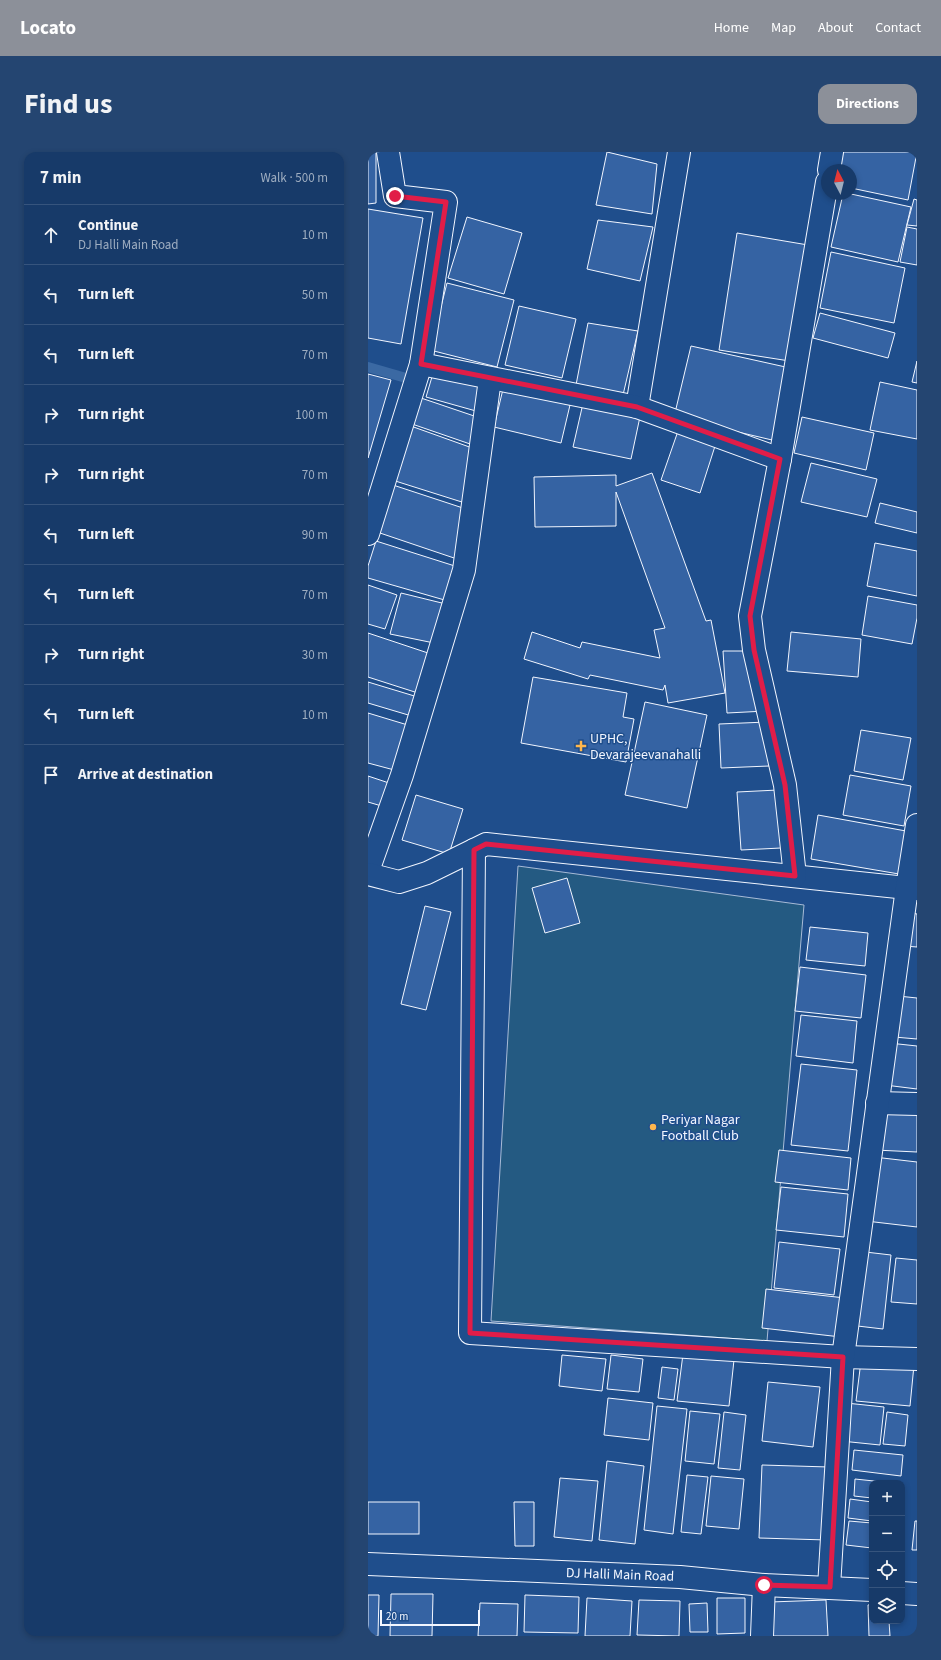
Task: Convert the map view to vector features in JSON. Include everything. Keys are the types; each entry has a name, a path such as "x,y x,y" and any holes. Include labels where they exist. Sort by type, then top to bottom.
{"street":[{"path":"368,534 421,364 446,202 395,196 388,152"},
{"path":"637,407 680,152"},
{"path":"830,164 832,152"},
{"path":"795,876 785,785 754,650 750,616 780,459 824,200"},
{"path":"421,364 637,407 780,459"},
{"path":"490,378 464,570 402,775 368,872 399,882 427,873 486,844 912,888"},
{"path":"830,1587 843,1357 877,1102 912,888 917,825"},
{"path":"474,850 470,1333 843,1357 917,1359"},
{"path":"877,1102 917,1104"},
{"name":"DJ Halli Main Road","path":"368,1564 680,1577 764,1585 869,1590"},
{"path":"762,1636 764,1585"},
{"path":"905,1593 917,1594"}],"shaded area":[{"name":"Periyar Nagar Football Club","path":"518,866 804,905 767,1341 491,1321"}],"building":[{"path":"368,152 376,152 376,203 368,204"},
{"path":"607,152 657,164 652,214 596,205"},
{"path":"843,152 917,152 908,200 857,189 857,164 840,164"},
{"path":"857,195 911,207 898,262 831,247 842,200 857,200"},
{"path":"914,199 917,200 917,226 907,225"},
{"path":"368,209 423,218 401,344 368,338"},
{"path":"467,217 522,233 504,294 448,278"},
{"path":"598,220 653,227 640,281 587,269"},
{"path":"907,227 917,229 917,265 900,262"},
{"path":"737,233 814,246 796,362 719,350"},
{"path":"831,252 905,268 894,323 820,308"},
{"path":"447,283 514,300 497,367 430,350"},
{"path":"519,306 576,319 562,378 505,365"},
{"path":"820,313 895,333 888,358 813,338"},
{"path":"588,323 638,331 623,395 576,385"},
{"path":"691,346 790,368 772,440 674,417"},
{"path":"917,361 917,383 912,382"},
{"path":"434,370 483,384 476,411 426,397"},
{"path":"368,374 391,380 368,458"},
{"path":"880,382 917,390 917,439 870,430"},
{"path":"503,389 570,405 561,443 494,427"},
{"path":"421,398 483,419 473,445 412,424"},
{"path":"584,399 641,412 631,459 573,447"},
{"path":"802,417 874,433 866,470 794,453"},
{"path":"408,425 475,449 465,503 389,479"},
{"path":"678,431 716,443 700,493 661,480"},
{"path":"811,463 877,479 867,517 801,502"},
{"path":"652,473 706,621 711,620 725,693 668,703 665,685 663,690 590,675 588,679 524,659 532,632 580,648 582,642 660,658 654,630 665,628 616,492 616,526 535,527 534,477 616,475 616,486"},
{"path":"393,485 469,510 457,559 377,532"},
{"path":"880,503 917,512 917,533 875,523"},
{"path":"376,541 458,567 448,601 368,578 368,566"},
{"path":"875,543 917,551 917,596 867,586"},
{"path":"368,585 397,595 385,629 368,624"},
{"path":"401,593 450,605 439,644 390,634"},
{"path":"868,596 917,605 917,618 912,644 862,635"},
{"path":"791,632 861,639 858,677 787,671"},
{"path":"368,633 434,655 421,694 368,677"},
{"path":"723,651 747,651 766,711 727,713"},
{"path":"533,677 627,693 623,717 634,719 626,762 521,743"},
{"path":"368,682 421,698 415,717 368,703"},
{"path":"645,702 707,715 687,808 625,795"},
{"path":"368,713 411,726 398,771 368,763"},
{"path":"767,722 769,766 721,768 719,724"},
{"path":"861,730 911,738 903,780 854,771"},
{"path":"850,775 911,786 904,826 843,815"},
{"path":"368,776 392,784 385,807 368,802"},
{"path":"778,790 781,848 741,850 737,792"},
{"path":"416,795 463,809 449,854 402,840"},
{"path":"818,815 906,831 899,874 811,859"},
{"path":"567,878 580,923 545,933 532,888"},
{"path":"425,906 451,912 426,1010 401,1004"},
{"path":"907,912 917,914 917,947 904,946"},
{"path":"810,927 868,933 865,966 806,960"},
{"path":"800,967 866,975 861,1018 795,1011"},
{"path":"898,996 917,998 917,1039 894,1037"},
{"path":"801,1015 857,1021 853,1063 796,1056"},
{"path":"889,1043 917,1046 917,1089 885,1085"},
{"path":"801,1064 857,1070 848,1151 791,1145"},
{"path":"881,1107 917,1109 917,1152 875,1150"},
{"path":"779,1150 851,1158 848,1190 775,1182"},
{"path":"874,1157 917,1162 917,1227 866,1221"},
{"path":"781,1187 848,1194 844,1237 776,1230"},
{"path":"779,1242 840,1249 834,1295 774,1288"},
{"path":"857,1251 891,1255 883,1329 849,1325"},
{"path":"896,1258 917,1260 917,1304 891,1302"},
{"path":"766,1289 845,1298 841,1337 762,1328"},
{"path":"683,1354 734,1360 729,1406 677,1401"},
{"path":"562,1355 606,1359 602,1391 559,1386"},
{"path":"611,1355 643,1359 639,1392 607,1389"},
{"path":"861,1361 914,1365 910,1406 856,1401"},
{"path":"662,1367 678,1369 674,1400 658,1398"},
{"path":"768,1382 820,1387 813,1447 762,1441"},
{"path":"608,1398 653,1403 649,1440 604,1435"},
{"path":"846,1403 884,1407 880,1445 841,1441"},
{"path":"657,1406 687,1409 673,1534 644,1530"},
{"path":"690,1411 720,1414 714,1464 685,1461"},
{"path":"724,1412 746,1415 740,1470 718,1468"},
{"path":"887,1412 908,1415 905,1446 883,1444"},
{"path":"854,1450 903,1455 901,1476 852,1470"},
{"path":"607,1461 644,1466 635,1544 599,1540"},
{"path":"762,1465 829,1467 827,1540 759,1538"},
{"path":"687,1475 708,1477 701,1534 681,1532"},
{"path":"711,1476 744,1479 739,1529 706,1526"},
{"path":"560,1478 598,1481 592,1541 554,1537"},
{"path":"855,1479 869,1480 869,1498 854,1496"},
{"path":"850,1499 869,1502 869,1521 848,1518"},
{"path":"368,1502 419,1502 419,1534 368,1534"},
{"path":"514,1502 534,1502 534,1546 515,1546"},
{"path":"849,1521 869,1523 869,1548 846,1545"},
{"path":"915,1521 917,1521 917,1550 912,1550"},
{"path":"391,1594 433,1594 432,1636 390,1636"},
{"path":"368,1595 379,1595 378,1636 368,1636"},
{"path":"525,1595 579,1597 578,1633 524,1632"},
{"path":"587,1598 632,1601 630,1636 585,1636"},
{"path":"717,1598 745,1598 745,1633 717,1634"},
{"path":"639,1600 680,1601 679,1636 637,1635"},
{"path":"826,1600 828,1636 772,1636 770,1602"},
{"path":"480,1603 518,1604 517,1636 478,1636"},
{"path":"707,1603 708,1632 690,1632 689,1604"},
{"path":"868,1605 869,1624 889,1624 890,1636 869,1636"}],"waterway":[{"path":"368,367 406,378"}],"place":[{"name":"UPHC, Devarajeevanahalli","path":"581,746"},
{"name":"Periyar Nagar Football Club","path":"653,1127"}],"route":[{"path":"395,196 446,202 421,364 637,407 780,459 750,616 754,650 767,701 785,785 795,876 486,844 474,850 470,1333 843,1357 830,1587 764,1585"}]}
